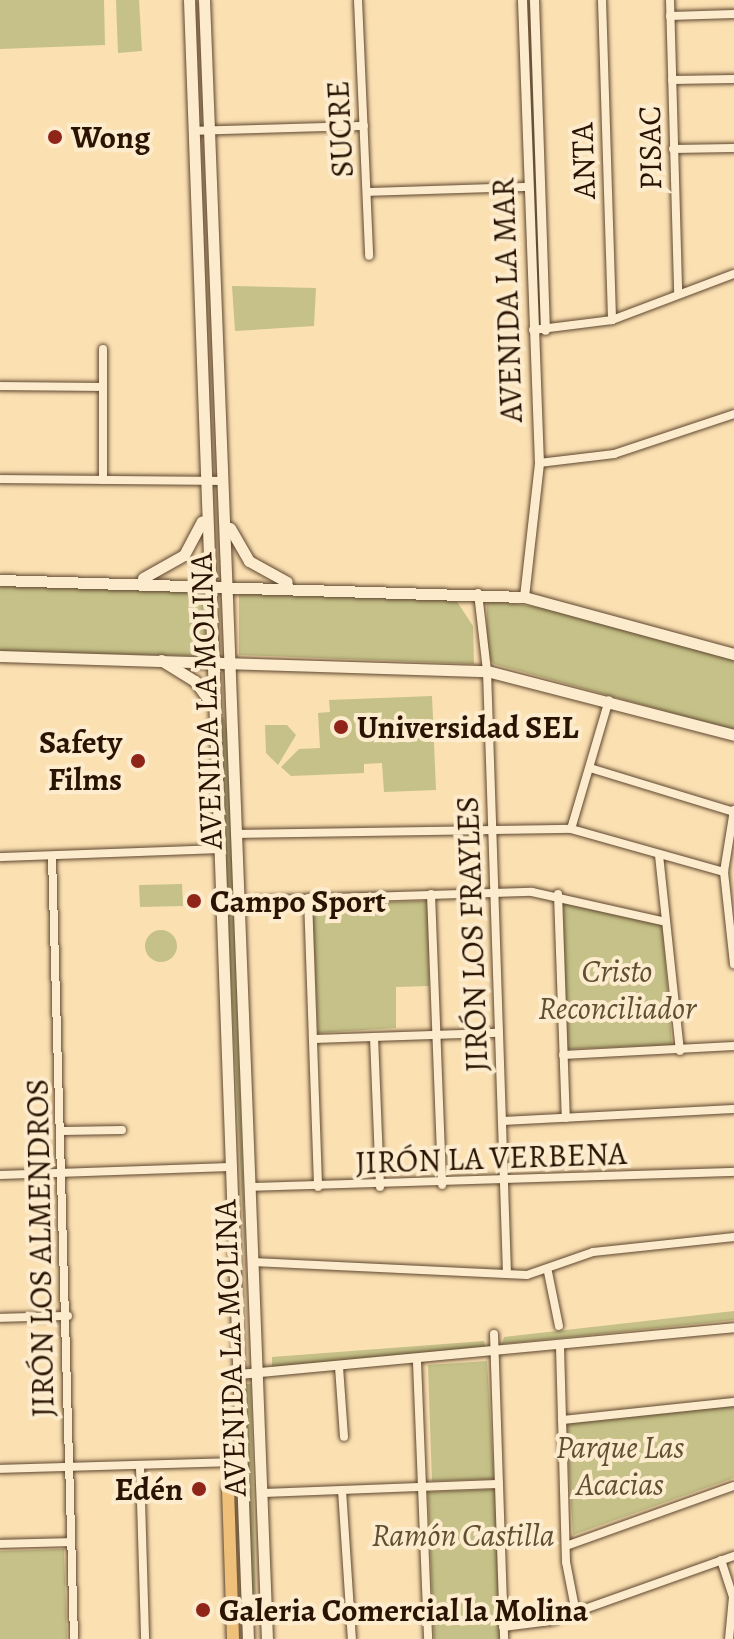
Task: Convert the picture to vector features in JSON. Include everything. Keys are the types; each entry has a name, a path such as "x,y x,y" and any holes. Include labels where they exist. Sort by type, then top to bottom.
{"main road":[{"name":"AVENIDA LA MOLINA","path":"189,0 210,659 248,1639"},
{"name":"AVENIDA LA MOLINA","path":"204,0 267,1639"},
{"path":"196,222 211,222"},
{"path":"200,358 218,358"},
{"path":"120,583 156,575 180,558 205,509"},
{"path":"225,510 249,561 303,586"},
{"path":"0,580 228,583 524,597 734,654"},
{"path":"0,656 231,659 487,671 609,699 734,735"},
{"path":"157,659 183,671 212,705"},
{"path":"213,723 227,713 234,740"},
{"path":"236,1298 243,1304 254,1296"},
{"path":"233,1639 228,1487 240,1466"},
{"path":"245,1600 255,1591 264,1601"}],"street":[{"name":"SUCRE","path":"358,0 369,256"},
{"name":"AVENIDA LA MAR","path":"522,0 539,463 524,597"},
{"name":"AVENIDA LA MAR","path":"534,0 545,330"},
{"name":"ANTA","path":"602,0 612,320"},
{"name":"PISAC","path":"670,0 678,294"},
{"path":"670,16 734,14"},
{"path":"672,80 734,79"},
{"path":"193,131 364,126"},
{"path":"673,149 734,148"},
{"path":"367,192 528,187"},
{"path":"533,330 612,320 734,274"},
{"path":"103,349 103,480"},
{"path":"0,386 103,387"},
{"path":"539,463 614,454 734,414"},
{"path":"0,479 224,481"},
{"name":"JIRÓN LOS FRAYLES","path":"478,593 487,671 507,1274"},
{"path":"571,829 609,699"},
{"path":"590,768 734,811 724,872 734,964"},
{"path":"237,834 492,825 571,829 724,872"},
{"path":"0,857 217,849"},
{"path":"659,855 680,1051"},
{"name":"JIRÓN LOS ALMENDROS","path":"52,856 64,1173 74,1639"},
{"path":"240,901 494,892 558,894 666,922"},
{"path":"431,894 442,1185"},
{"path":"558,894 566,1118"},
{"path":"308,898 318,1187"},
{"path":"314,1039 499,1033"},
{"path":"374,1037 380,1187"},
{"path":"563,1055 734,1046"},
{"path":"502,1121 734,1109"},
{"path":"62,1131 122,1130"},
{"path":"0,1175 230,1167"},
{"name":"JIRÓN LA VERBENA","path":"250,1187 380,1187 734,1172"},
{"path":"253,1262 507,1274 548,1272 593,1252 734,1237"},
{"path":"548,1272 559,1326"},
{"path":"0,1318 68,1316"},
{"path":"238,1374 417,1362 734,1327"},
{"path":"494,1334 504,1639"},
{"path":"560,1347 566,1546 576,1613"},
{"path":"237,1354 256,1353"},
{"path":"417,1362 428,1639"},
{"path":"339,1367 344,1437"},
{"path":"562,1420 734,1402"},
{"path":"0,1469 240,1466"},
{"path":"140,1467 145,1639"},
{"path":"261,1493 499,1484"},
{"path":"566,1546 734,1486"},
{"path":"342,1490 352,1639"},
{"path":"0,1544 70,1542"},
{"path":"503,1627 576,1613 734,1556"},
{"path":"721,1560 733,1597 729,1639"}],"green space":[{"path":"0,0 104,0 105,45 0,49"},
{"path":"116,0 139,0 142,51 118,53"},
{"path":"232,286 316,288 314,326 235,331"},
{"path":"0,586 203,588 206,656 0,652"},
{"path":"239,591 454,597 473,626 474,664 239,655"},
{"path":"487,600 551,609 734,660 734,730 494,664 487,656"},
{"path":"432,696 436,790 384,792 382,763 364,764 364,773 291,776 281,767 299,749 320,748 318,713 330,712 329,700"},
{"path":"224,717 228,736 247,1297 218,724"},
{"path":"265,725 287,725 296,735 278,765 266,753"},
{"path":"182,884 183,906 140,907 139,885"},
{"name":"Cristo Reconciliador","path":"563,899 662,921 672,1045 567,1049"},
{"path":"428,901 429,986 396,987 396,1028 318,1033 312,904"},
{"path":"161,930 172,935 177,946 172,957 161,962 150,957 145,946 150,935"},
{"path":"734,1311 734,1320 502,1344 504,1337"},
{"path":"484,1341 486,1350 272,1367 272,1357"},
{"name":"Ramón Castilla","path":"487,1361 494,1479 432,1481 428,1365"},
{"path":"245,1384 251,1384 256,1603 250,1602"},
{"name":"Parque Las Acacias","path":"734,1406 734,1478 573,1535 566,1423"},
{"name":"Ramón Castilla","path":"495,1489 500,1639 434,1639 428,1492"},
{"path":"64,1549 67,1639 0,1639 0,1551"}],"place":[{"name":"Wong","path":"55,137"},
{"name":"Universidad SEL","path":"341,727"},
{"name":"Safety Films","path":"138,761"},
{"name":"Campo Sport","path":"194,901"},
{"name":"Edén","path":"199,1489"},
{"name":"Galeria Comercial la Molina","path":"203,1610"}]}
